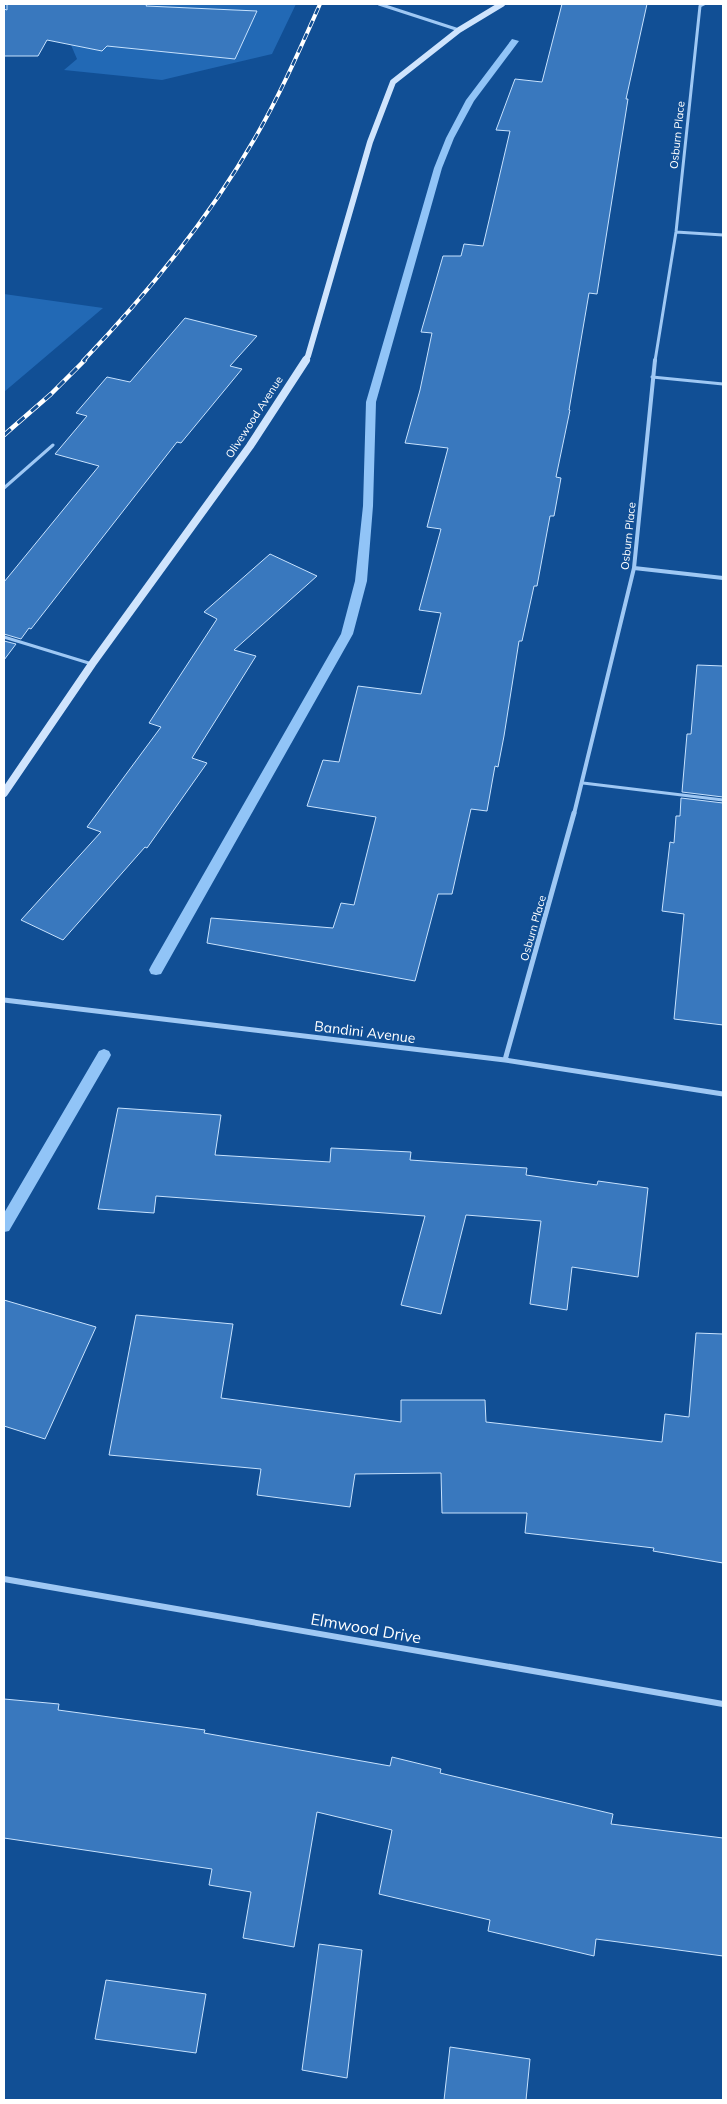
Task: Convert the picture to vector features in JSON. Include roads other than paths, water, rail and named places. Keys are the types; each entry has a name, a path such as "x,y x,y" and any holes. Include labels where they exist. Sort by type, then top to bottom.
{"main road":[{"name":"Olivewood Avenue","path":"4,794 92,664 250,446 308,356 370,142 394,82 459,30 489,10 502,4"}],"street":[{"path":"380,4 459,30"},
{"name":"Osburn Place","path":"505,1060 583,783 634,568 652,377 676,232 700,6 704,4"},
{"path":"676,232 723,235"},
{"path":"634,568 723,578"},
{"name":"Bandini Avenue","path":"4,1000 505,1060 723,1094"},
{"name":"Elmwood Drive","path":"4,1578 723,1704"}],"lane":[{"path":"652,377 723,384"},
{"path":"4,488 52,445"},
{"path":"4,637 92,664"},
{"path":"583,783 723,800"}],"waterway":[{"path":"156,970 347,634 361,581 368,506 371,402 438,168 450,138 470,100 515,41"},
{"path":"4,1226 104,1055"}],"railway":[{"path":"83,361 131,309 176,255 237,168 273,105 320,4"},
{"path":"4,435 51,394 85,360"}]}
